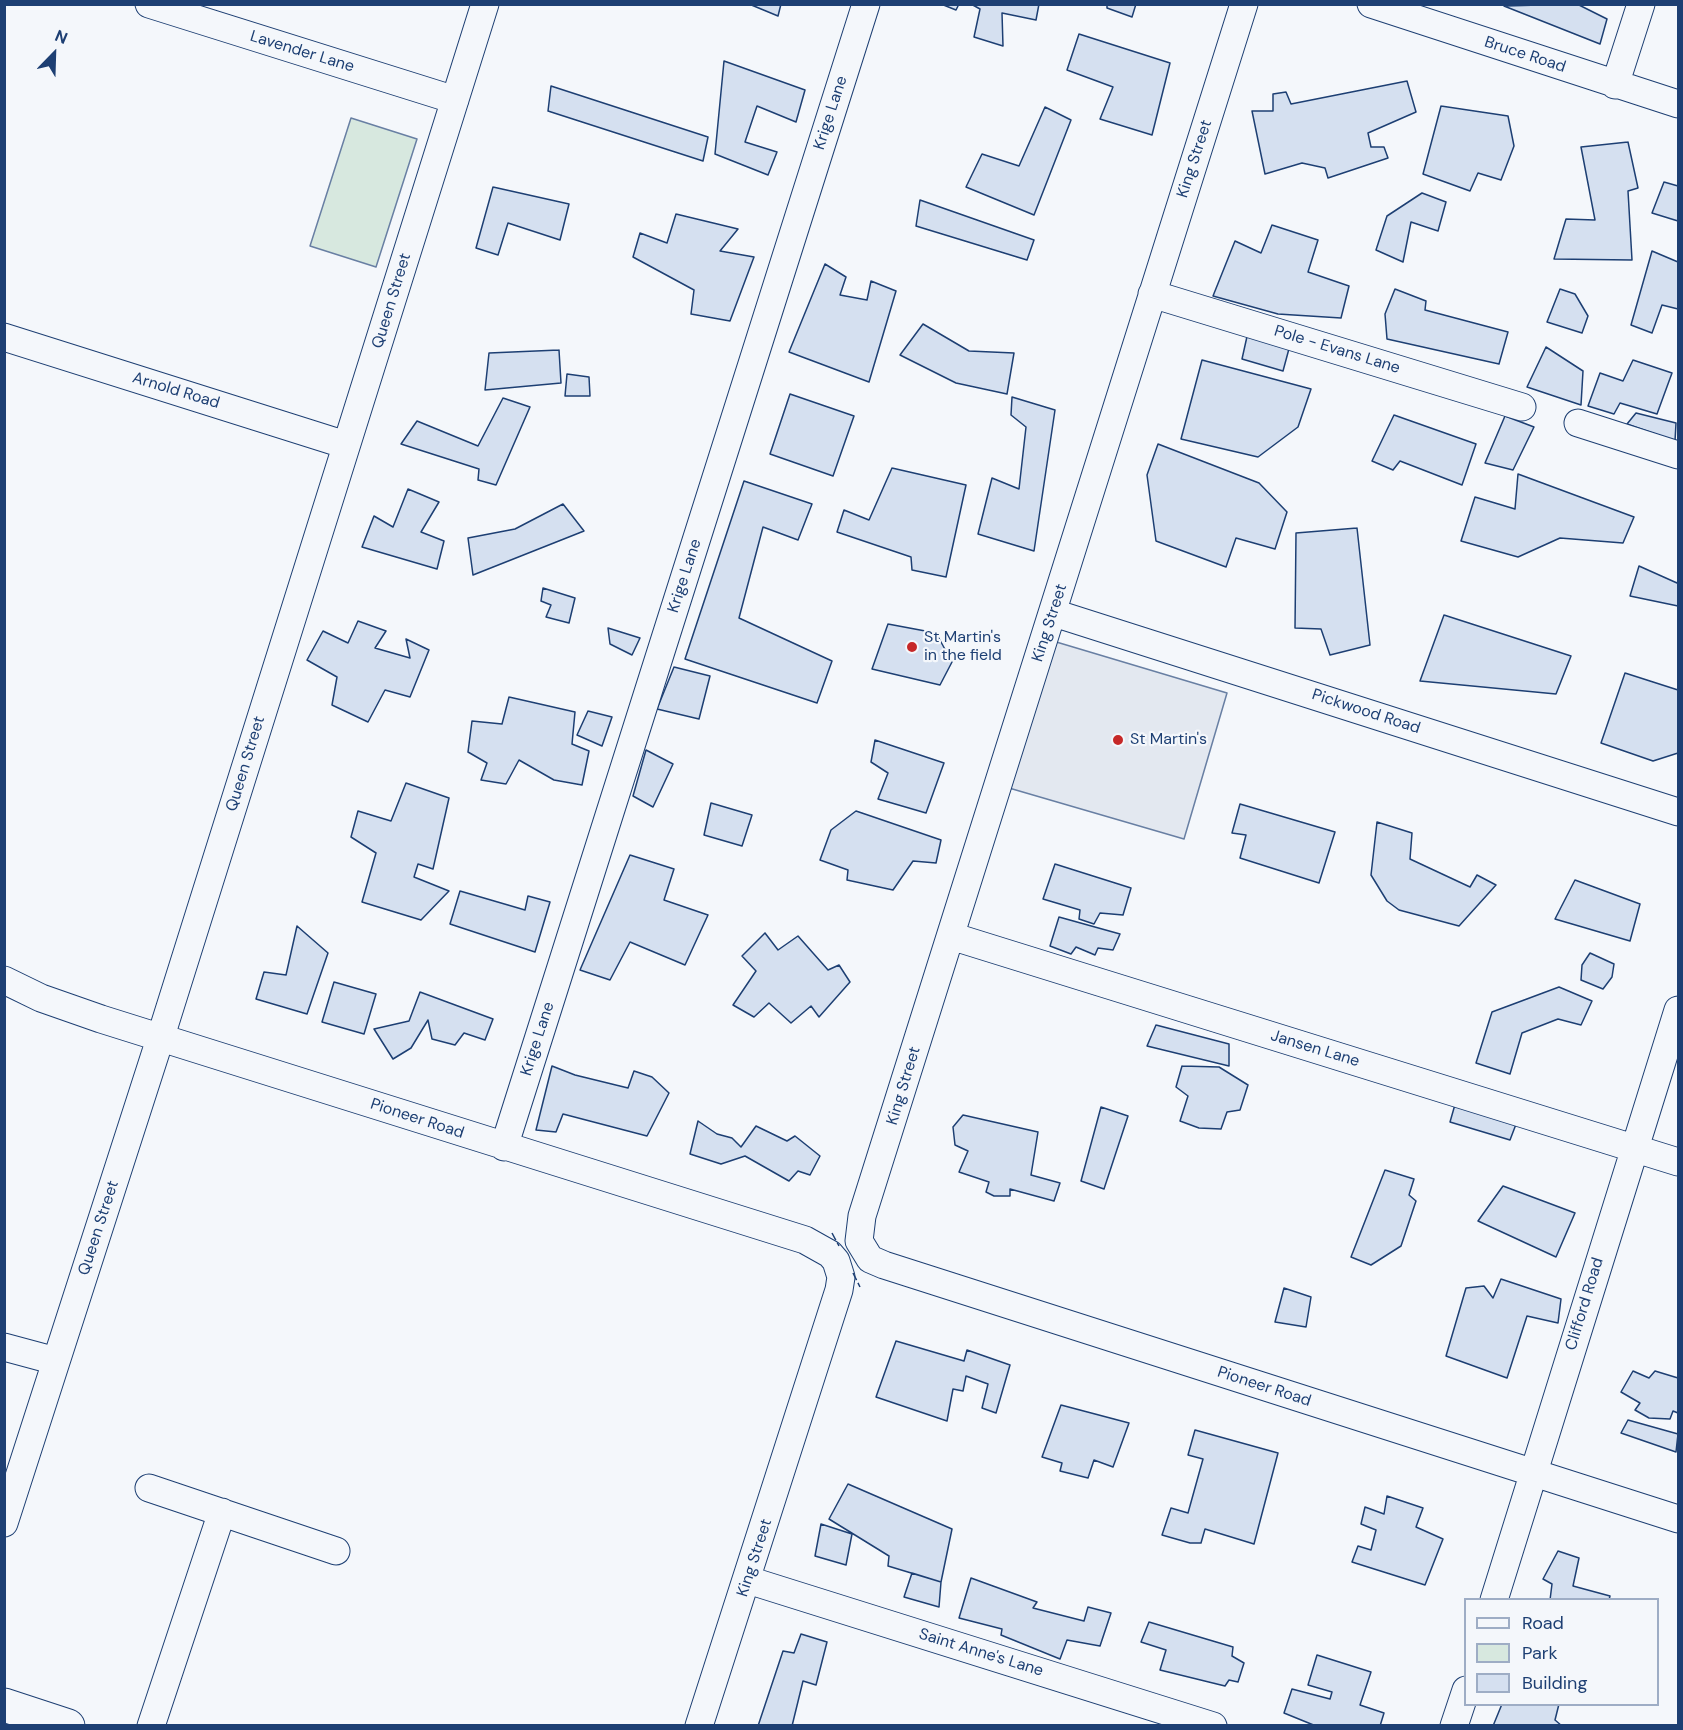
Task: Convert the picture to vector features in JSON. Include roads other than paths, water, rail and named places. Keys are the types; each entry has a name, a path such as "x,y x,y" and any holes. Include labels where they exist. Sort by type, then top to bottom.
{"main road":[{"path":"4,1705 68,1725"}],"street":[{"name":"Lavender Lane","path":"149,4 455,100"},
{"name":"Queen Street","path":"4,1523 161,1036 485,4"},
{"name":"Krige Lane","path":"504,1147 866,4"},
{"name":"King Street","path":"860,1241 862,1216 1244,4"},
{"name":"Bruce Road","path":"1371,4 1678,104"},
{"path":"1615,85 1641,4"},
{"name":"Pole - Evans Lane","path":"1152,294 1522,407"},
{"name":"Arnold Road","path":"4,337 346,445"},
{"path":"1578,423 1678,455"},
{"name":"Pickwood Road","path":"1053,613 1678,812"},
{"name":"Jansen Lane","path":"951,936 1678,1162"},
{"name":"Pioneer Road","path":"4,980 24,991 67,1007 504,1147 805,1240 830,1254"},
{"name":"Clifford Road","path":"1494,1598 1678,1010"},
{"name":"Pioneer Road","path":"860,1241 870,1259 884,1265 1678,1519"},
{"name":"King Street","path":"699,1725 748,1580 839,1290 841,1277 836,1261 830,1254"},
{"path":"4,1347 56,1361"},
{"path":"150,1488 336,1551"},
{"path":"151,1725 222,1512"},
{"name":"Saint Anne's Lane","path":"748,1580 1213,1725"},
{"path":"1454,1725 1464,1696"}],"place":[{"name":"St Martin's in the field","path":"912,647"},
{"name":"St Martin's","path":"1118,740"}]}
